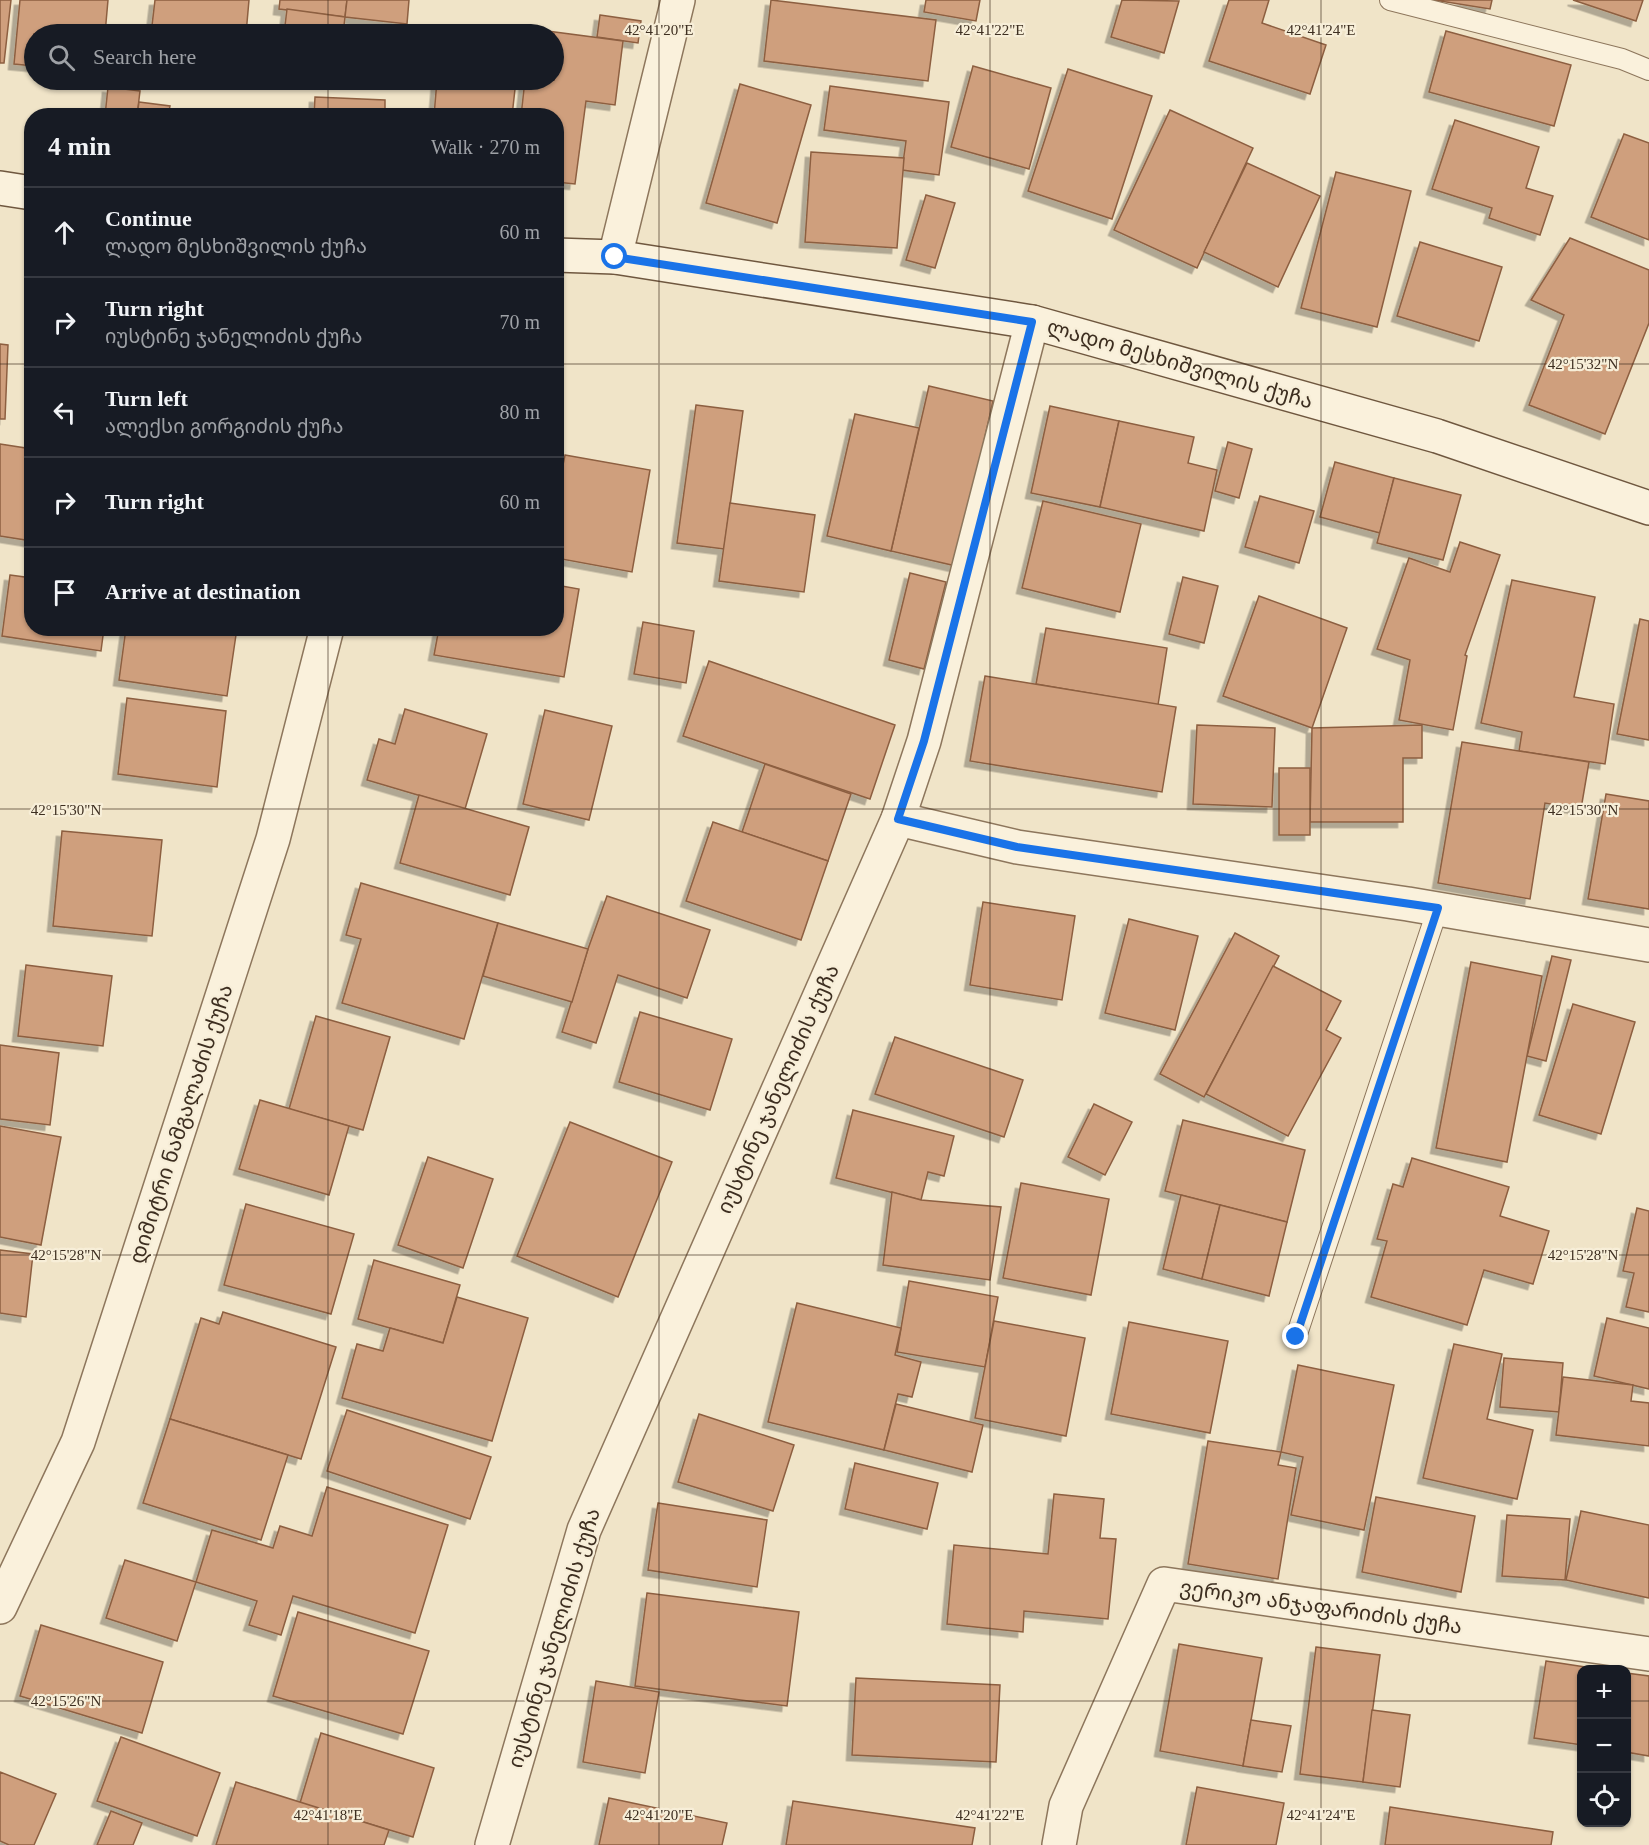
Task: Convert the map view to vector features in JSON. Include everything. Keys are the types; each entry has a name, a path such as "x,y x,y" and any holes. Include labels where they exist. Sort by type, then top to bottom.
{"street":[{"path":"615,257 678,0"},
{"path":"0,188 24,192"},
{"name":"ლადო მესხიშვილის ქუჩა","path":"564,255 615,257 1032,322 1437,436 1649,508"},
{"name":"იუსტინე ჯანელიძის ქუჩა","path":"492,1845 584,1530 898,819 924,741 1032,322"},
{"name":"დიმიტრი ნამგალაძის ქუჩა","path":"0,1607 78,1442 273,838 325,636"},
{"path":"898,819 1017,847 1438,908 1649,945"},
{"name":"ვერიკო ანჯაფარიძის ქუჩა","path":"1059,1845 1066,1806 1164,1584 1649,1654"}],"lane":[{"path":"1390,0 1622,59 1649,70"},
{"path":"1296,1337 1438,908"}],"building":[{"path":"0,0 11,0 4,63 0,63"},
{"path":"20,0 108,0 106,24 24,24 24,65 14,64"},
{"path":"155,0 249,0 247,24 152,24"},
{"path":"280,0 347,0 345,17 279,9"},
{"path":"347,0 409,0 407,24 345,17"},
{"path":"771,0 936,20 928,81 764,61"},
{"path":"926,0 980,0 976,21 924,12"},
{"path":"1122,0 1179,1 1164,53 1111,37"},
{"path":"1229,0 1269,0 1262,23 1326,45 1310,94 1209,61"},
{"path":"1434,0 1492,0 1490,9"},
{"path":"1573,0 1643,0 1636,21"},
{"path":"287,9 345,17 344,24 285,24"},
{"path":"600,15 641,21 638,43 597,37"},
{"path":"1446,31 1571,65 1554,126 1429,92"},
{"path":"564,33 623,41 615,105 586,101 575,184 564,183 564,108 522,108 524,90 564,90"},
{"path":"973,66 1051,88 1029,169 951,147"},
{"path":"1068,69 1152,96 1112,219 1028,191"},
{"path":"740,84 811,105 777,223 706,203"},
{"path":"830,86 949,102 939,175 902,170 906,141 824,130"},
{"path":"108,90 140,91 138,108 106,108"},
{"path":"436,90 515,90 513,108 435,108"},
{"path":"315,97 385,100 385,108 314,108"},
{"path":"139,102 170,106 170,108 138,108"},
{"path":"1170,110 1253,148 1197,268 1114,230"},
{"path":"1455,120 1539,147 1526,188 1553,196 1540,235 1489,218 1492,208 1432,189"},
{"path":"1624,134 1649,143 1649,240 1591,217"},
{"path":"811,152 904,158 897,248 805,242"},
{"path":"1247,163 1320,196 1278,287 1204,252"},
{"path":"1336,172 1411,191 1377,327 1301,308"},
{"path":"926,195 955,203 935,268 906,260"},
{"path":"1570,238 1649,270 1649,323 1605,434 1529,405 1564,315 1531,300"},
{"path":"1420,242 1502,267 1479,341 1397,316"},
{"path":"0,344 8,345 5,419 0,419"},
{"path":"929,386 993,401 956,566 891,551"},
{"path":"696,405 743,411 724,549 677,543"},
{"path":"1050,406 1119,421 1100,507 1031,493"},
{"path":"855,414 919,428 891,551 827,536"},
{"path":"1119,421 1194,437 1188,463 1217,470 1204,531 1100,507"},
{"path":"1228,442 1252,449 1239,498 1215,491"},
{"path":"0,444 24,448 24,540 0,536"},
{"path":"565,455 650,470 632,572 564,559"},
{"path":"1335,462 1394,478 1380,533 1320,517"},
{"path":"1394,478 1461,495 1443,560 1377,543"},
{"path":"1260,496 1314,511 1299,563 1245,547"},
{"path":"1043,501 1141,524 1120,612 1022,588"},
{"path":"730,503 815,515 804,592 719,581"},
{"path":"1460,542 1500,555 1465,655 1467,656 1453,730 1399,720 1410,660 1377,649 1409,558 1450,572"},
{"path":"910,573 946,582 924,669 889,660"},
{"path":"10,575 24,577 24,636 103,636 101,651 2,636"},
{"path":"1183,577 1218,586 1204,643 1169,634"},
{"path":"1512,580 1595,597 1574,697 1614,704 1605,764 1519,751 1522,732 1481,723"},
{"path":"564,586 579,589 564,677 434,655 438,636 564,636"},
{"path":"1259,596 1347,628 1312,728 1223,696"},
{"path":"1640,619 1649,621 1649,740 1617,734"},
{"path":"643,622 694,631 686,683 634,674"},
{"path":"1046,628 1167,648 1158,705 1036,684"},
{"path":"125,636 236,636 227,696 119,680"},
{"path":"709,661 895,725 870,799 683,736"},
{"path":"985,676 1176,707 1162,792 970,761"},
{"path":"127,698 226,711 217,787 118,774"},
{"path":"405,709 487,734 465,809 367,780 379,739 395,744"},
{"path":"545,710 612,726 589,820 523,804"},
{"path":"1197,725 1275,728 1272,807 1193,804"},
{"path":"1422,725 1422,758 1403,758 1403,822 1310,822 1312,728"},
{"path":"1462,742 1589,762 1581,809 1545,803 1530,899 1438,883"},
{"path":"765,764 851,794 828,861 742,832"},
{"path":"1279,768 1310,768 1310,835 1279,835"},
{"path":"1606,794 1649,801 1649,909 1588,899"},
{"path":"419,795 529,827 510,895 400,863"},
{"path":"713,822 828,861 801,940 686,901"},
{"path":"62,831 162,840 152,936 53,926"},
{"path":"361,883 498,923 464,1039 342,1003 361,939 346,935"},
{"path":"607,896 710,930 687,998 618,975 596,1043 562,1032"},
{"path":"983,902 1075,916 1062,1000 970,985"},
{"path":"1129,919 1198,936 1175,1030 1105,1013"},
{"path":"498,923 588,949 572,1002 483,976"},
{"path":"1235,933 1279,956 1204,1097 1160,1074"},
{"path":"1552,956 1571,960 1546,1061 1527,1056"},
{"path":"1471,962 1542,976 1507,1162 1436,1148"},
{"path":"26,965 112,976 103,1046 18,1036"},
{"path":"1273,966 1341,1001 1326,1030 1341,1038 1288,1136 1206,1094"},
{"path":"1573,1004 1635,1022 1601,1134 1539,1115"},
{"path":"640,1012 732,1039 710,1110 619,1082"},
{"path":"316,1016 390,1037 363,1130 289,1109"},
{"path":"895,1037 1023,1080 1004,1137 875,1094"},
{"path":"0,1045 59,1053 50,1125 0,1119"},
{"path":"260,1100 349,1126 329,1195 239,1169"},
{"path":"1094,1104 1132,1122 1105,1175 1068,1157"},
{"path":"853,1110 954,1136 944,1176 928,1172 921,1200 836,1178"},
{"path":"1183,1120 1305,1150 1287,1222 1165,1191"},
{"path":"570,1122 672,1162 618,1297 517,1256"},
{"path":"0,1126 61,1137 41,1245 0,1237"},
{"path":"428,1157 493,1179 463,1268 398,1245"},
{"path":"1412,1158 1509,1187 1500,1216 1549,1231 1533,1284 1484,1270 1467,1325 1371,1297 1387,1241 1377,1239 1393,1184 1403,1187"},
{"path":"1021,1183 1109,1199 1091,1295 1003,1278"},
{"path":"892,1192 921,1200 1001,1207 990,1280 883,1265"},
{"path":"1181,1195 1220,1205 1202,1279 1163,1269"},
{"path":"246,1204 354,1234 331,1314 224,1285"},
{"path":"1220,1205 1287,1222 1269,1296 1202,1279"},
{"path":"1637,1208 1649,1211 1649,1312 1626,1307 1634,1273 1623,1271"},
{"path":"0,1250 33,1254 26,1317 0,1313"},
{"path":"374,1260 460,1285 443,1343 358,1319"},
{"path":"909,1281 998,1297 985,1367 897,1352"},
{"path":"457,1297 528,1318 492,1441 342,1398 357,1344 383,1351 390,1328 443,1343"},
{"path":"797,1303 901,1328 895,1355 921,1362 912,1397 898,1394 884,1450 768,1422"},
{"path":"223,1312 336,1347 301,1459 170,1419 201,1318 219,1324"},
{"path":"1607,1318 1649,1328 1649,1389 1594,1376"},
{"path":"994,1321 1085,1338 1066,1436 975,1418"},
{"path":"1129,1322 1228,1341 1210,1433 1111,1414"},
{"path":"1454,1344 1502,1354 1487,1419 1533,1430 1517,1499 1423,1478"},
{"path":"1504,1358 1563,1363 1559,1412 1500,1407"},
{"path":"1298,1365 1394,1385 1364,1530 1291,1515 1303,1457 1281,1452"},
{"path":"1563,1377 1633,1385 1631,1401 1649,1403 1649,1446 1556,1435"},
{"path":"896,1404 983,1425 972,1472 884,1450"},
{"path":"347,1410 491,1457 470,1519 327,1471"},
{"path":"699,1414 794,1445 773,1511 678,1482"},
{"path":"170,1419 288,1455 261,1540 143,1503"},
{"path":"1208,1441 1281,1452 1278,1465 1296,1468 1278,1579 1188,1564"},
{"path":"855,1463 938,1483 927,1529 845,1509"},
{"path":"327,1487 448,1525 415,1633 293,1596 281,1635 249,1625 257,1601 196,1582 212,1530 273,1548 280,1526 312,1536"},
{"path":"1054,1494 1104,1499 1100,1538 1116,1539 1108,1619 1024,1611 1023,1632 947,1624 954,1545 1048,1554"},
{"path":"1376,1497 1475,1516 1461,1592 1362,1572"},
{"path":"658,1503 767,1520 757,1587 648,1570"},
{"path":"1581,1511 1649,1525 1649,1598 1566,1580"},
{"path":"1507,1515 1570,1519 1565,1580 1502,1576"},
{"path":"125,1560 196,1582 177,1641 106,1618"},
{"path":"647,1593 799,1612 787,1706 635,1686"},
{"path":"298,1612 429,1651 403,1734 273,1696"},
{"path":"41,1625 163,1662 142,1733 20,1696"},
{"path":"1179,1644 1262,1658 1243,1766 1160,1751"},
{"path":"1316,1647 1380,1655 1363,1782 1300,1774"},
{"path":"1546,1661 1577,1666 1577,1744 1534,1738"},
{"path":"1631,1674 1649,1676 1649,1756 1631,1753"},
{"path":"856,1678 1000,1685 996,1762 852,1755"},
{"path":"596,1681 659,1692 645,1773 583,1762"},
{"path":"1372,1710 1410,1715 1400,1787 1363,1782"},
{"path":"1251,1720 1291,1726 1282,1772 1243,1766"},
{"path":"321,1733 434,1768 413,1837 300,1803"},
{"path":"121,1737 220,1773 197,1836 97,1801"},
{"path":"0,1772 56,1794 34,1845 9,1845 0,1841"},
{"path":"236,1782 389,1830 384,1845 216,1845"},
{"path":"1197,1787 1284,1803 1276,1845 1186,1845"},
{"path":"609,1798 727,1823 722,1845 599,1845"},
{"path":"793,1801 975,1828 972,1845 786,1845"},
{"path":"1390,1807 1553,1832 1551,1845 1385,1845"},
{"path":"111,1811 142,1823 133,1845 97,1845"}],"route":[{"path":"615,257 1032,322 924,741 898,819 1017,847 1438,908 1296,1337"}]}
